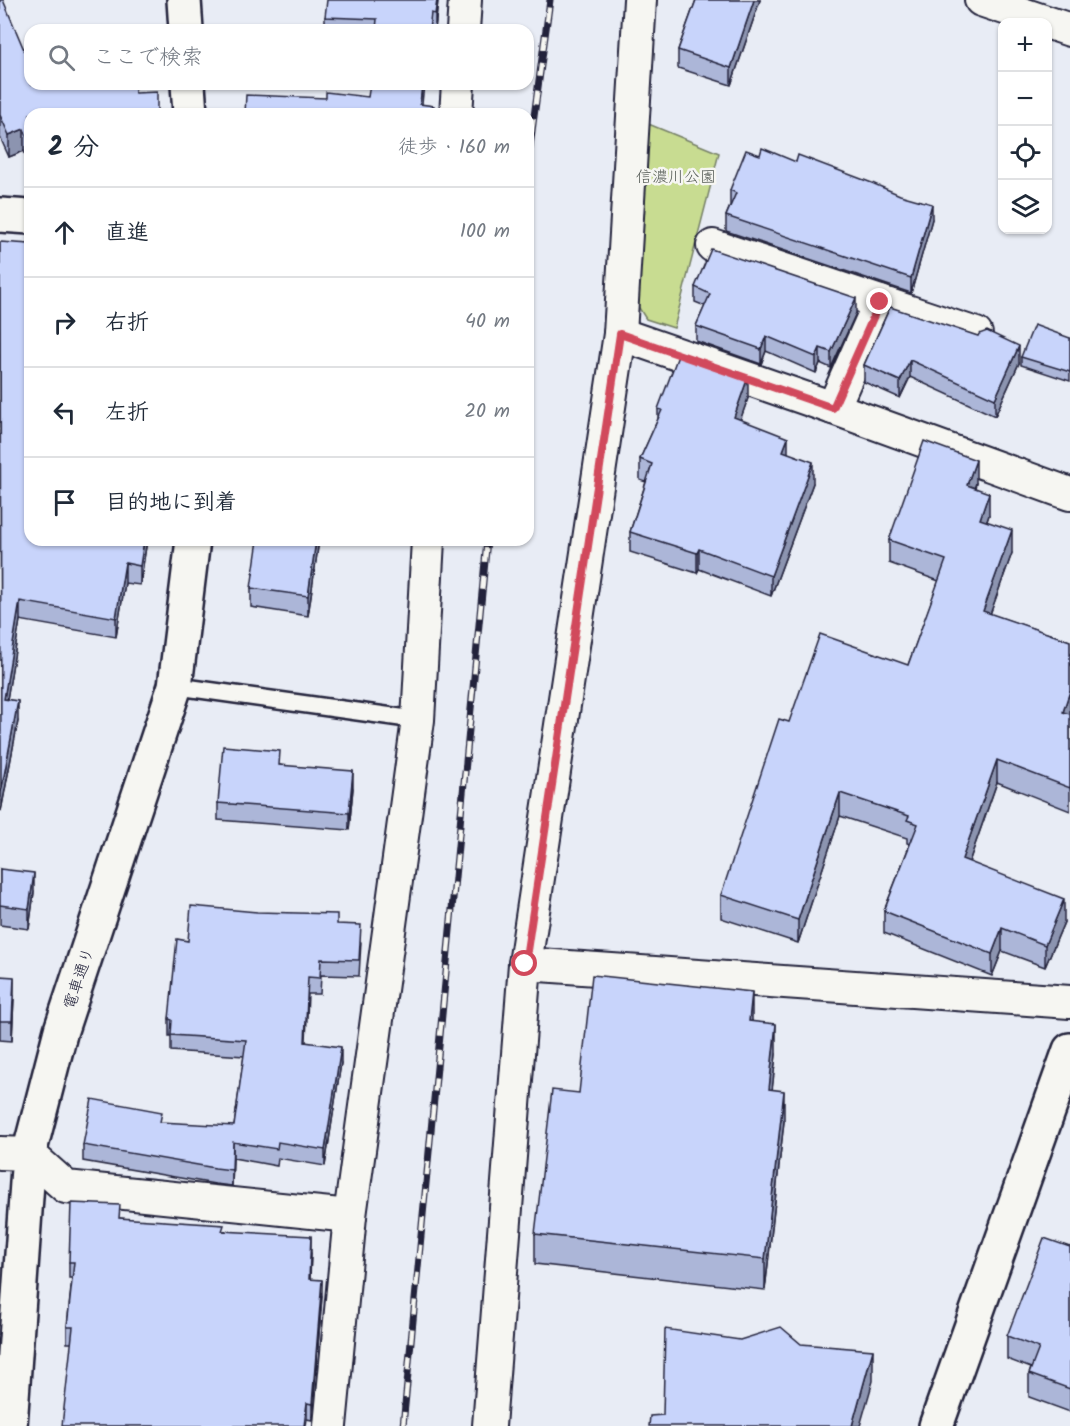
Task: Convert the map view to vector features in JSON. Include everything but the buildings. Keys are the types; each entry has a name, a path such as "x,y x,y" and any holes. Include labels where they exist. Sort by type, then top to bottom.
{"street":[{"path":"184,0 186,24"},
{"path":"463,24 465,0"},
{"path":"489,1426 525,964 620,334 640,0"},
{"path":"981,0 1070,30"},
{"path":"188,90 190,108"},
{"path":"456,108 458,90"},
{"path":"0,215 24,217"},
{"path":"713,246 976,334"},
{"path":"833,408 880,302"},
{"path":"620,334 1070,494"},
{"name":"電車通り","path":"10,1426 15,1154 62,1030 175,686 192,546"},
{"path":"330,1426 350,1216 418,720 428,546"},
{"path":"525,964 1070,1002"},
{"path":"936,1426 1070,1050"},
{"path":"15,1154 66,1186 350,1216"}],"lane":[{"path":"175,686 418,720"}],"green space":[{"name":"信濃川公園","path":"646,123 719,153 674,328 646,319 629,292"}],"railway":[{"path":"534,116 550,0"},
{"path":"403,1426 486,546"}],"route":[{"path":"525,964 620,334 833,408 880,302"}]}
